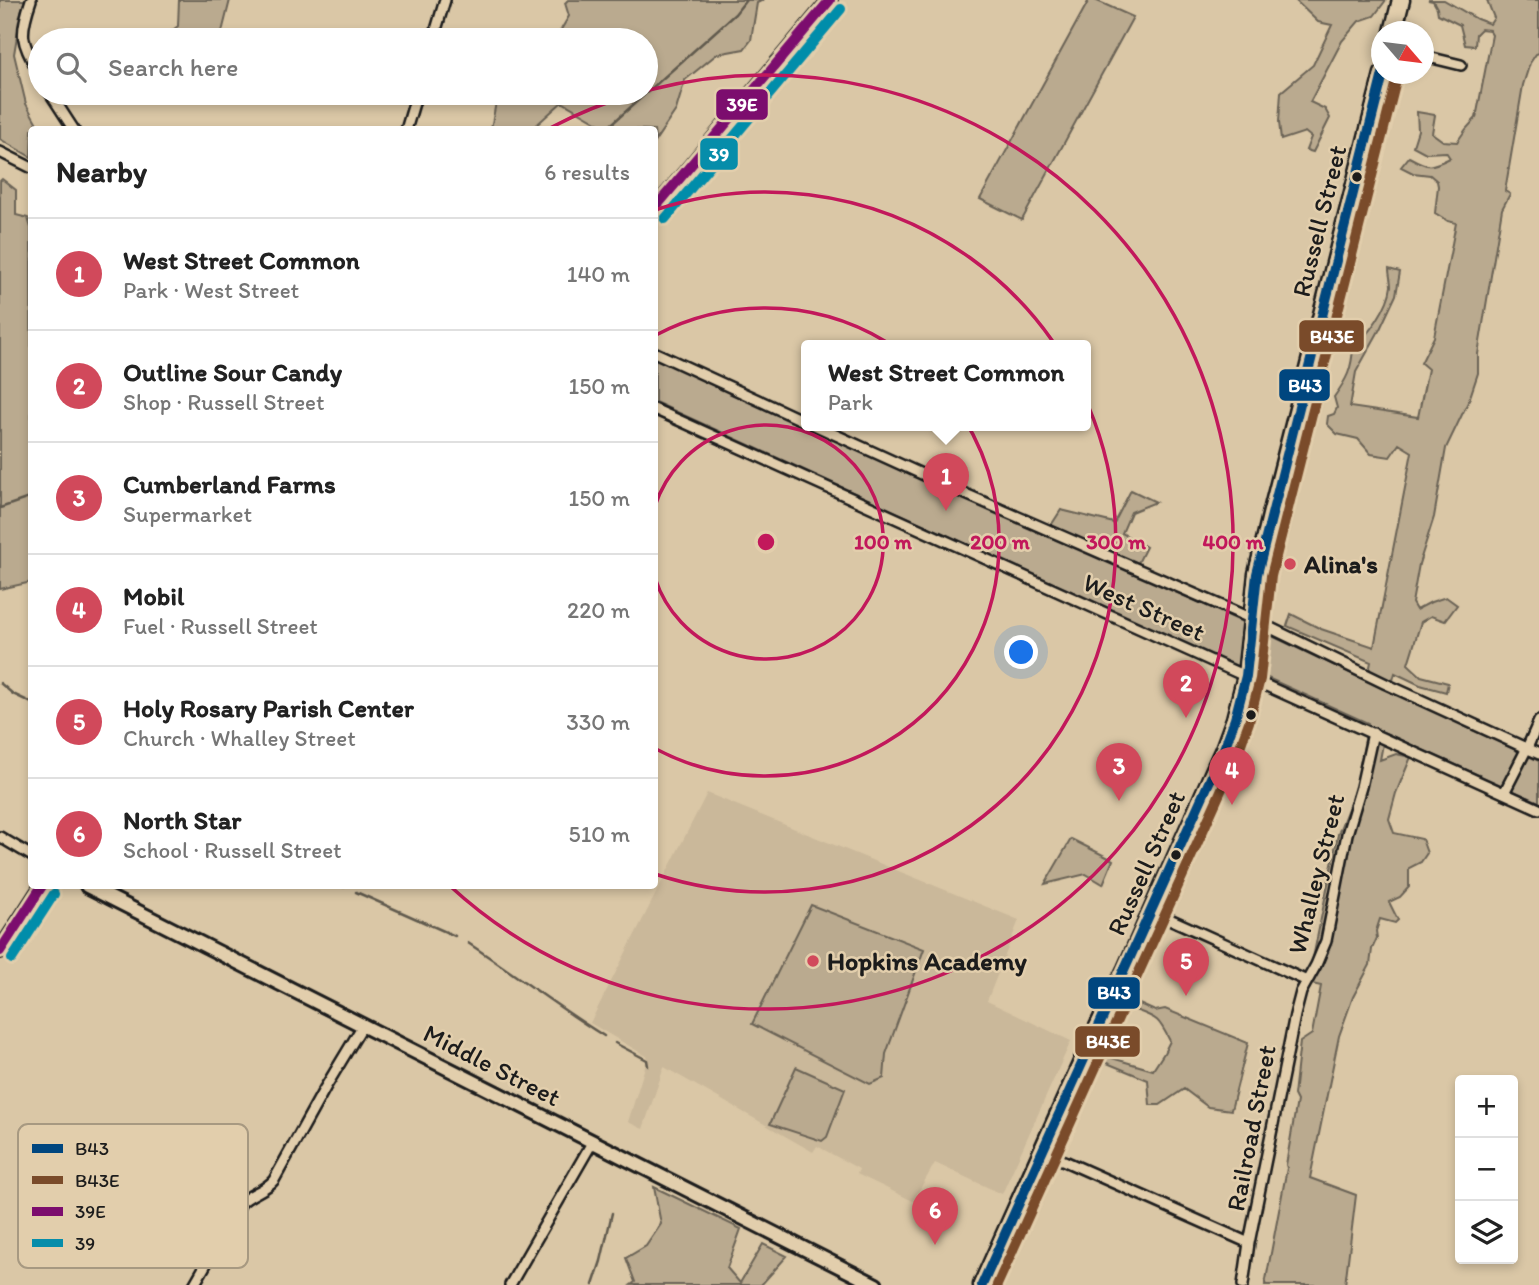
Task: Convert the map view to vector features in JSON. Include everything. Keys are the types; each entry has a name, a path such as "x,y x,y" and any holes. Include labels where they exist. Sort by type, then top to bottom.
{"highway":[{"path":"1396,21 1401,0"},
{"name":"Russell Street","path":"982,1285 1224,750 1235,719 1246,676 1257,574 1380,84"}],"main road":[{"path":"658,205 830,0"},
{"path":"0,951 40,889"},
{"name":"Middle Street","path":"93,889 876,1285"}],"street":[{"path":"28,52 23,42 24,22 31,0"},
{"path":"437,28 445,0"},
{"path":"1434,59 1461,65"},
{"path":"58,105 71,126"},
{"path":"407,126 413,105"},
{"path":"0,152 28,166"},
{"path":"658,354 801,420"},
{"name":"West Street","path":"658,411 1539,809"},
{"name":"West Street","path":"827,431 1252,619 1539,754"},
{"path":"1504,793 1539,721"},
{"name":"Whalley Street","path":"1152,911 1307,981 1326,942 1347,834 1373,733"},
{"path":"0,838 28,854"},
{"name":"Railroad Street","path":"1242,1285 1295,1015 1307,981"},
{"path":"248,1197 274,1180 363,1025"},
{"path":"510,1285 593,1141"},
{"path":"1042,1151 1249,1243"},
{"path":"194,1285 203,1268"}],"shaded area":[{"path":"0,0 25,0 14,54 26,104 38,126 28,126 28,155 0,139"},
{"path":"179,0 230,0 223,28 175,28 178,26"},
{"path":"568,0 763,0 757,3 751,40 744,49 717,54 685,80 676,110 658,137 658,126 600,126 567,105 658,105 658,28 562,28 569,16 565,3"},
{"path":"1089,0 1095,0 1133,17 1022,220 980,199"},
{"path":"1295,0 1386,0 1374,16 1359,21 1342,41 1310,102 1325,109 1330,118 1313,152 1306,150 1311,137 1305,132 1281,140 1281,92 1313,65 1332,25 1318,22"},
{"path":"1428,0 1444,0 1490,24 1494,18 1487,0 1539,0 1539,53 1530,63 1523,85 1505,191 1510,194 1502,209 1478,354 1478,373 1469,400 1446,448 1434,517 1419,564 1412,603 1416,610 1446,597 1457,605 1445,621 1431,616 1421,622 1408,664 1421,676 1448,683 1446,692 1420,685 1395,673 1390,691 1539,761 1539,802 1385,733 1380,760 1396,754 1411,757 1389,819 1394,833 1422,839 1427,853 1421,862 1409,868 1409,887 1400,897 1389,902 1398,920 1395,923 1380,919 1370,965 1353,997 1339,1036 1310,1178 1356,1195 1345,1285 1265,1285 1297,1101 1294,1095 1300,1042 1312,1034 1321,986 1308,983 1338,834 1356,788 1368,723 1257,673 1232,665 658,403 658,356 801,423 801,431 822,431 1367,681 1371,662 1287,626 1291,614 1321,629 1374,647 1412,452 1399,444 1390,457 1371,454 1358,439 1337,434 1327,424 1328,416 1334,414 1337,408 1334,397 1348,374 1353,347 1372,328 1386,302 1391,286 1389,269 1400,272 1396,295 1356,372 1350,407 1418,417 1428,369 1421,363 1434,337 1456,223 1435,213 1437,181 1430,175 1413,173 1401,167 1409,157 1430,165 1450,158 1446,152 1426,153 1413,146 1418,130 1417,112 1435,115 1432,133 1443,141 1457,142 1476,118 1492,35 1489,30 1481,29 1476,34 1475,46 1465,45 1460,25 1438,14 1433,1"},
{"path":"495,105 559,105 535,126 492,126"},
{"path":"2,179 16,190 16,215 28,218 28,583 0,589"},
{"path":"1131,490 1156,502 1131,512 1122,533 1146,547 1138,563 1050,527 1061,510 1114,523"},
{"name":"Hopkins Academy","path":"707,793 1019,920 987,1001 1071,1041 1002,1194 935,1163 913,1201 857,1174 859,1169 817,1146 813,1152 664,1067 643,1129 628,1122 648,1057 590,1023"},
{"path":"1071,839 1113,860 1103,884 1086,874 1045,884"},
{"path":"811,905 924,949 886,1054 884,1078 870,1084 752,1024"},
{"path":"1137,1003 1155,1011 1165,1009 1248,1043 1231,1110 1208,1107 1184,1089 1160,1105 1150,1105 1148,1080 1102,1061 1105,1056 1153,1070 1164,1053 1170,1041 1157,1020 1135,1010"},
{"path":"796,1067 845,1089 827,1137 822,1141 770,1124"},
{"path":"654,1187 741,1229 727,1268 740,1283 763,1244 787,1256 761,1285 631,1285 635,1282 626,1258 646,1246 661,1224"}],"waterway":[{"path":"658,83 735,14 746,0"},
{"path":"609,126 633,105"},
{"path":"0,508 28,498"},
{"path":"0,683 13,694 28,701"},
{"path":"356,892 455,936"},
{"path":"468,943 604,1036"},
{"path":"615,1043 647,1060 648,1066"},
{"path":"593,1285 612,1213"}],"transit line":[{"name":"39E","path":"658,204 830,0"},
{"name":"39","path":"665,219 841,9"},
{"name":"B43","path":"982,1285 1224,749 1235,719 1246,676 1257,574 1380,84"},
{"name":"B43E","path":"997,1285 1237,755 1249,722 1260,679 1271,576 1395,84"},
{"name":"39E","path":"0,951 40,889"},
{"name":"39","path":"12,959 54,894"}],"place":[{"name":"West Street Common","path":"946,511"},
{"name":"Alina's","path":"1290,564"},
{"name":"Outline Sour Candy","path":"1186,718"},
{"name":"Cumberland Farms","path":"1119,801"},
{"name":"Mobil","path":"1232,805"},
{"name":"Hopkins Academy","path":"813,961"},
{"name":"Holy Rosary Parish Center","path":"1186,996"},
{"name":"North Star","path":"935,1245"}]}
